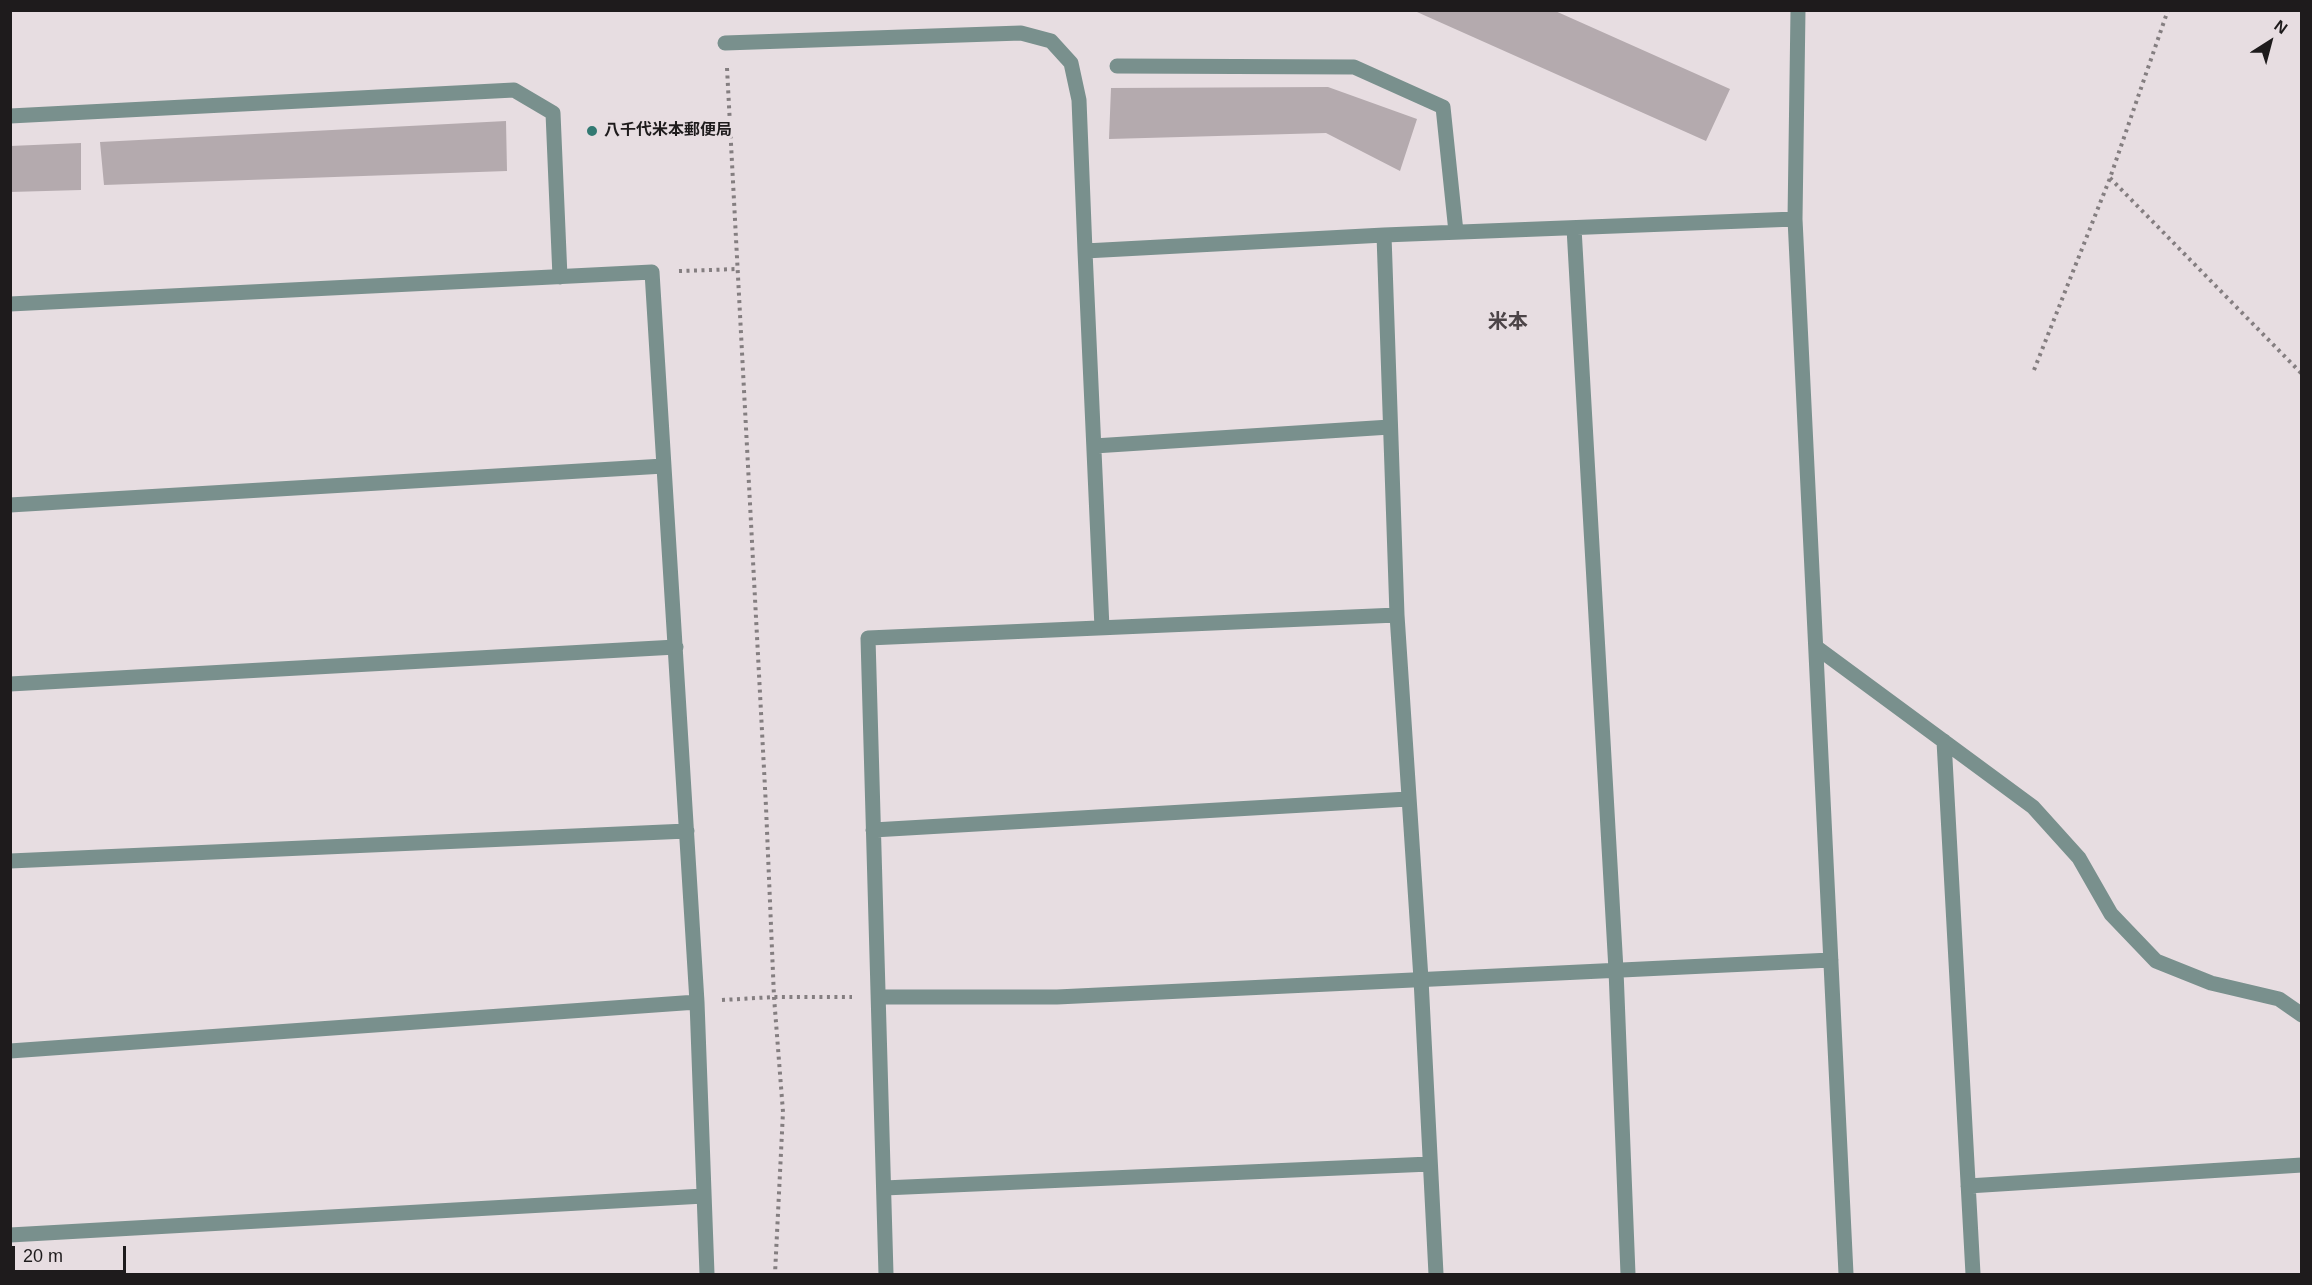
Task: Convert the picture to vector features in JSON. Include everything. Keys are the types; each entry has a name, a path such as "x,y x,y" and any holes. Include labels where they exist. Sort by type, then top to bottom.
{"street":[{"path":"1798,10 1795,219 1846,1275"},
{"path":"725,43 1021,33 1051,41 1071,63 1079,100 1102,628"},
{"path":"1117,66 1354,67 1443,107 1455,232"},
{"path":"10,116 514,90 553,113 560,277"},
{"path":"1085,251 1384,235 1795,219"},
{"path":"1574,228 1616,970 1628,1275"},
{"path":"1384,235 1397,615 1421,979 1436,1275"},
{"path":"10,304 652,272 697,1002 707,1275"},
{"path":"1094,446 1390,427"},
{"path":"10,505 664,466"},
{"path":"886,1275 868,638 1397,615"},
{"path":"10,684 676,647"},
{"path":"1816,647 2033,807 2079,858 2111,914 2156,961 2211,982 2279,999 2301,1015"},
{"path":"1944,741 1972,1275"},
{"path":"873,830 1408,799"},
{"path":"10,861 687,831"},
{"path":"879,997 1057,998 1831,960"},
{"path":"10,1051 697,1002"},
{"path":"884,1188 1431,1164"},
{"path":"1968,1186 2301,1165"},
{"path":"10,1234 704,1196"}],"path":[{"path":"2034,370 2110,178 2168,10"},
{"path":"725,43 774,997 783,1112 775,1275"},
{"path":"2110,178 2301,374"},
{"path":"652,272 738,268"},
{"path":"697,1002 774,997 879,997"}],"building":[{"path":"1417,10 1553,10 1730,89 1706,141 1417,12"},
{"path":"1328,87 1417,119 1400,171 1326,133 1109,139 1111,88"},
{"path":"506,121 507,171 104,185 100,142"},
{"path":"81,143 81,190 10,192 10,146"}],"place":[{"name":"八千代米本郵便局","path":"592,131"}],"district":[{"name":"米本","path":"1508,322"}]}
